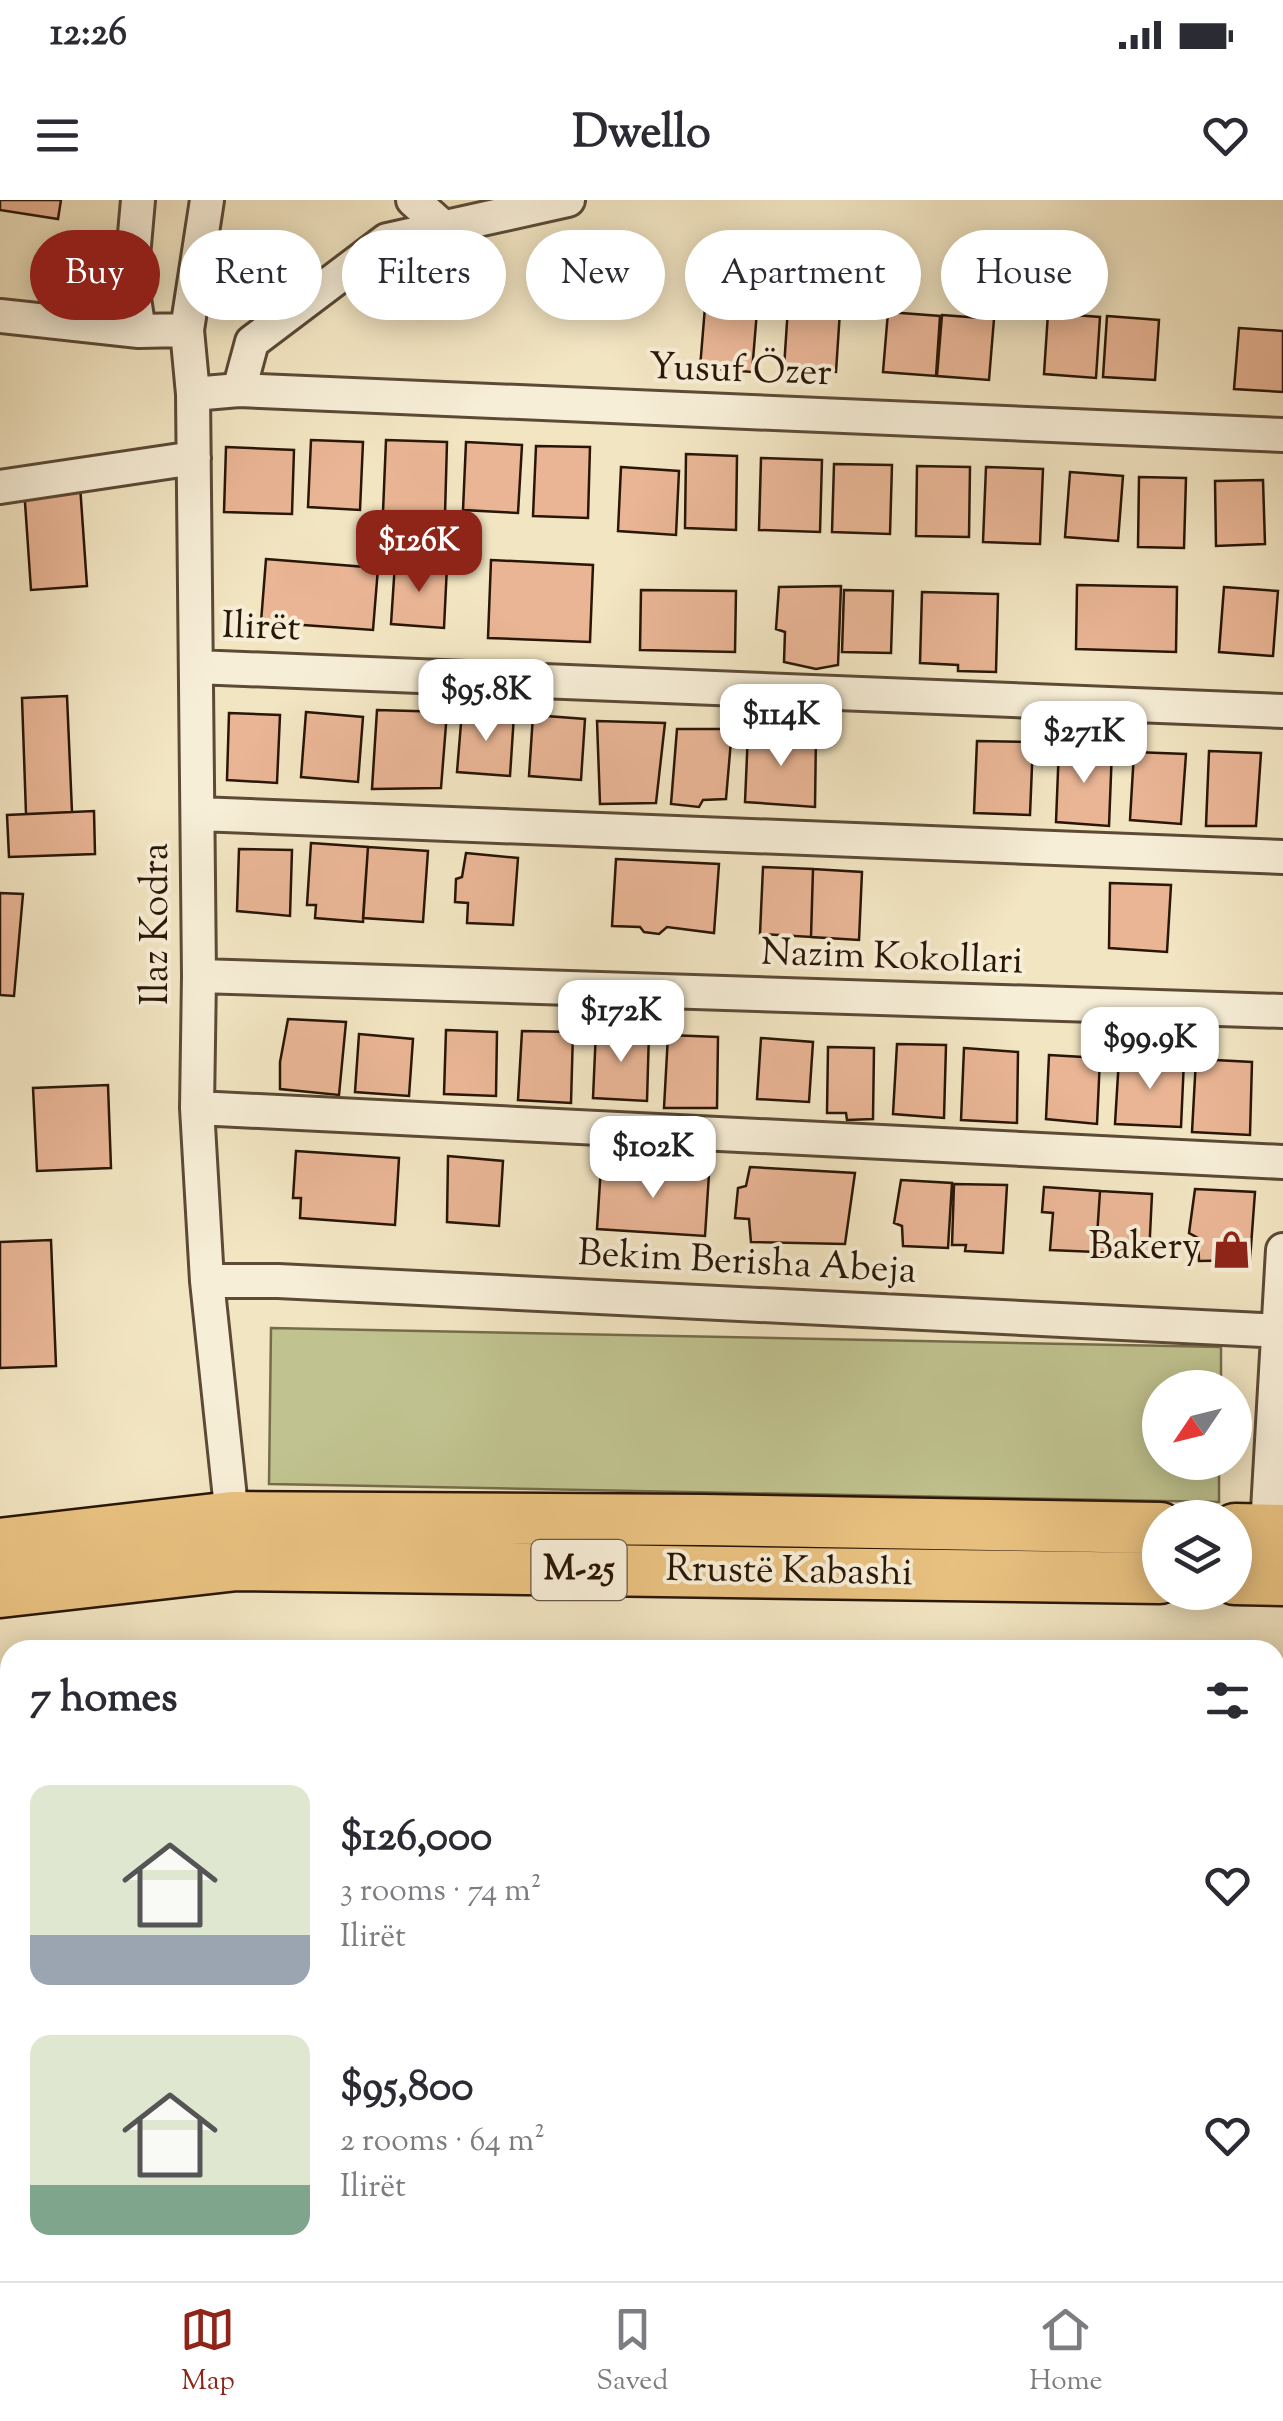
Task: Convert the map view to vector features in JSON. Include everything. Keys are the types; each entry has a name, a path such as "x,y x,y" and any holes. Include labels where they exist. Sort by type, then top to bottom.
{"main road":[{"name":"Rrustë Kabashi","path":"0,1544 232,1518 1142,1528"},
{"name":"Rrustë Kabashi","path":"0,1592 236,1564 1142,1578"}],"street":[{"path":"138,200 131,279 139,330"},
{"name":"Ilaz Kodra","path":"207,200 187,330 194,458 200,976 197,1108 207,1281 232,1518"},
{"path":"414,200 443,227"},
{"path":"239,390 252,342 387,240 568,200"},
{"path":"0,316 139,330 187,330"},
{"name":"Yusuf Özer","path":"193,394 239,390 1283,435"},
{"path":"0,487 194,458"},
{"name":"Ilirët","path":"196,667 1283,711"},
{"path":"198,814 1283,857"},
{"name":"Nazim Kokollari","path":"200,976 1283,1011"},
{"path":"197,1108 1283,1162"},
{"path":"1262,1580 1261,1529 1281,1331 1283,1250"},
{"name":"Bekim Berisha Abeja","path":"207,1281 278,1281 1281,1331"}],"green space":[{"path":"271,1328 1221,1347 1221,1370 1142,1370 1142,1480 1219,1480 1219,1500 269,1484"}],"building":[{"path":"0,200 61,200 58,219 0,210"},
{"path":"940,316 936,376 883,372 887,320"},
{"path":"1108,316 1159,320 1155,380 1103,377"},
{"path":"704,320 756,320 752,372 700,368"},
{"path":"787,320 839,320 836,372 784,368"},
{"path":"942,320 994,320 989,380 937,376"},
{"path":"1048,320 1100,320 1096,378 1044,374"},
{"path":"1239,328 1283,331 1283,392 1234,389"},
{"path":"311,440 363,442 360,510 308,507"},
{"path":"386,440 447,442 445,515 383,512"},
{"path":"466,442 522,445 518,513 463,510"},
{"path":"536,446 590,447 588,518 533,516"},
{"path":"226,447 294,450 292,514 224,512"},
{"path":"686,454 737,456 736,530 685,528"},
{"path":"761,458 822,460 820,532 759,530"},
{"path":"834,464 892,465 890,534 832,532"},
{"path":"917,466 970,467 969,537 916,536"},
{"path":"621,467 679,471 676,535 618,531"},
{"path":"986,467 1043,469 1040,544 983,542"},
{"path":"1070,472 1123,476 1118,541 1065,537"},
{"path":"1139,477 1186,478 1184,548 1138,547"},
{"path":"1263,480 1265,544 1216,546 1215,481"},
{"path":"80,485 87,586 31,590 24,488"},
{"path":"266,559 378,568 373,630 261,622"},
{"path":"491,560 593,565 590,642 488,638"},
{"path":"395,563 447,566 444,628 391,624"},
{"path":"1077,585 1177,587 1176,652 1076,649"},
{"path":"841,586 838,665 816,669 784,662 785,632 776,629 779,587"},
{"path":"1224,587 1278,591 1273,656 1219,652"},
{"path":"641,590 736,591 735,652 640,650"},
{"path":"844,590 893,591 891,653 842,652"},
{"path":"922,592 998,594 996,672 958,671 958,665 920,663"},
{"path":"67,696 72,812 26,814 22,698"},
{"path":"377,710 447,712 441,788 372,789"},
{"path":"462,711 514,715 510,776 457,772"},
{"path":"306,712 363,717 358,782 301,777"},
{"path":"229,713 280,715 277,783 227,780"},
{"path":"533,715 585,719 581,780 529,776"},
{"path":"597,721 665,723 656,803 600,804"},
{"path":"677,729 732,729 726,799 703,800 699,807 671,804"},
{"path":"748,732 816,733 815,807 745,802"},
{"path":"977,741 1033,742 1030,815 974,813"},
{"path":"1059,746 1112,749 1109,826 1056,822"},
{"path":"1209,751 1261,753 1256,826 1206,826"},
{"path":"1134,752 1186,754 1181,824 1130,820"},
{"path":"94,811 95,854 9,857 7,815"},
{"path":"311,843 368,847 363,922 315,918 316,905 307,905"},
{"path":"368,847 428,851 423,922 363,918"},
{"path":"239,849 292,850 290,916 237,911"},
{"path":"466,853 518,858 513,925 467,923 468,903 455,902 456,879 462,877"},
{"path":"616,859 719,864 714,933 667,927 659,934 644,932 640,927 612,926"},
{"path":"763,867 813,869 811,937 760,934"},
{"path":"813,869 862,872 859,940 811,937"},
{"path":"1110,883 1171,885 1167,952 1109,948"},
{"path":"0,893 23,894 14,996 0,995"},
{"path":"288,1019 346,1022 339,1095 280,1089 280,1062"},
{"path":"446,1030 497,1032 496,1096 444,1094"},
{"path":"596,1030 649,1032 647,1101 593,1098"},
{"path":"522,1031 573,1032 571,1103 518,1100"},
{"path":"359,1034 413,1039 409,1096 355,1092"},
{"path":"668,1035 718,1037 717,1108 664,1108"},
{"path":"761,1038 813,1042 809,1102 757,1099"},
{"path":"897,1044 946,1045 944,1118 893,1114"},
{"path":"828,1047 874,1048 873,1119 847,1120 846,1113 827,1113"},
{"path":"964,1048 1018,1052 1017,1123 961,1120"},
{"path":"1049,1055 1100,1058 1097,1124 1046,1119"},
{"path":"1119,1058 1184,1060 1181,1127 1115,1124"},
{"path":"1196,1059 1252,1062 1250,1135 1192,1132"},
{"path":"108,1085 111,1168 37,1171 33,1088"},
{"path":"296,1151 399,1158 395,1225 300,1218 301,1198 293,1198"},
{"path":"448,1156 503,1161 499,1226 447,1222"},
{"path":"601,1166 709,1174 705,1236 597,1229"},
{"path":"750,1167 855,1173 845,1244 751,1242 749,1219 735,1218 738,1188 746,1186"},
{"path":"901,1180 952,1183 948,1248 903,1246 902,1226 894,1223"},
{"path":"954,1184 1007,1185 1003,1253 965,1251 966,1245 952,1245"},
{"path":"1044,1187 1100,1191 1096,1252 1050,1250 1053,1213 1042,1212"},
{"path":"1195,1189 1255,1192 1250,1260 1199,1261 1198,1238 1189,1233"},
{"path":"1100,1191 1152,1194 1149,1255 1096,1252"},
{"path":"51,1240 56,1366 0,1368 0,1242"}],"place":[{"name":"Bakery","path":"1231,1249"}]}
